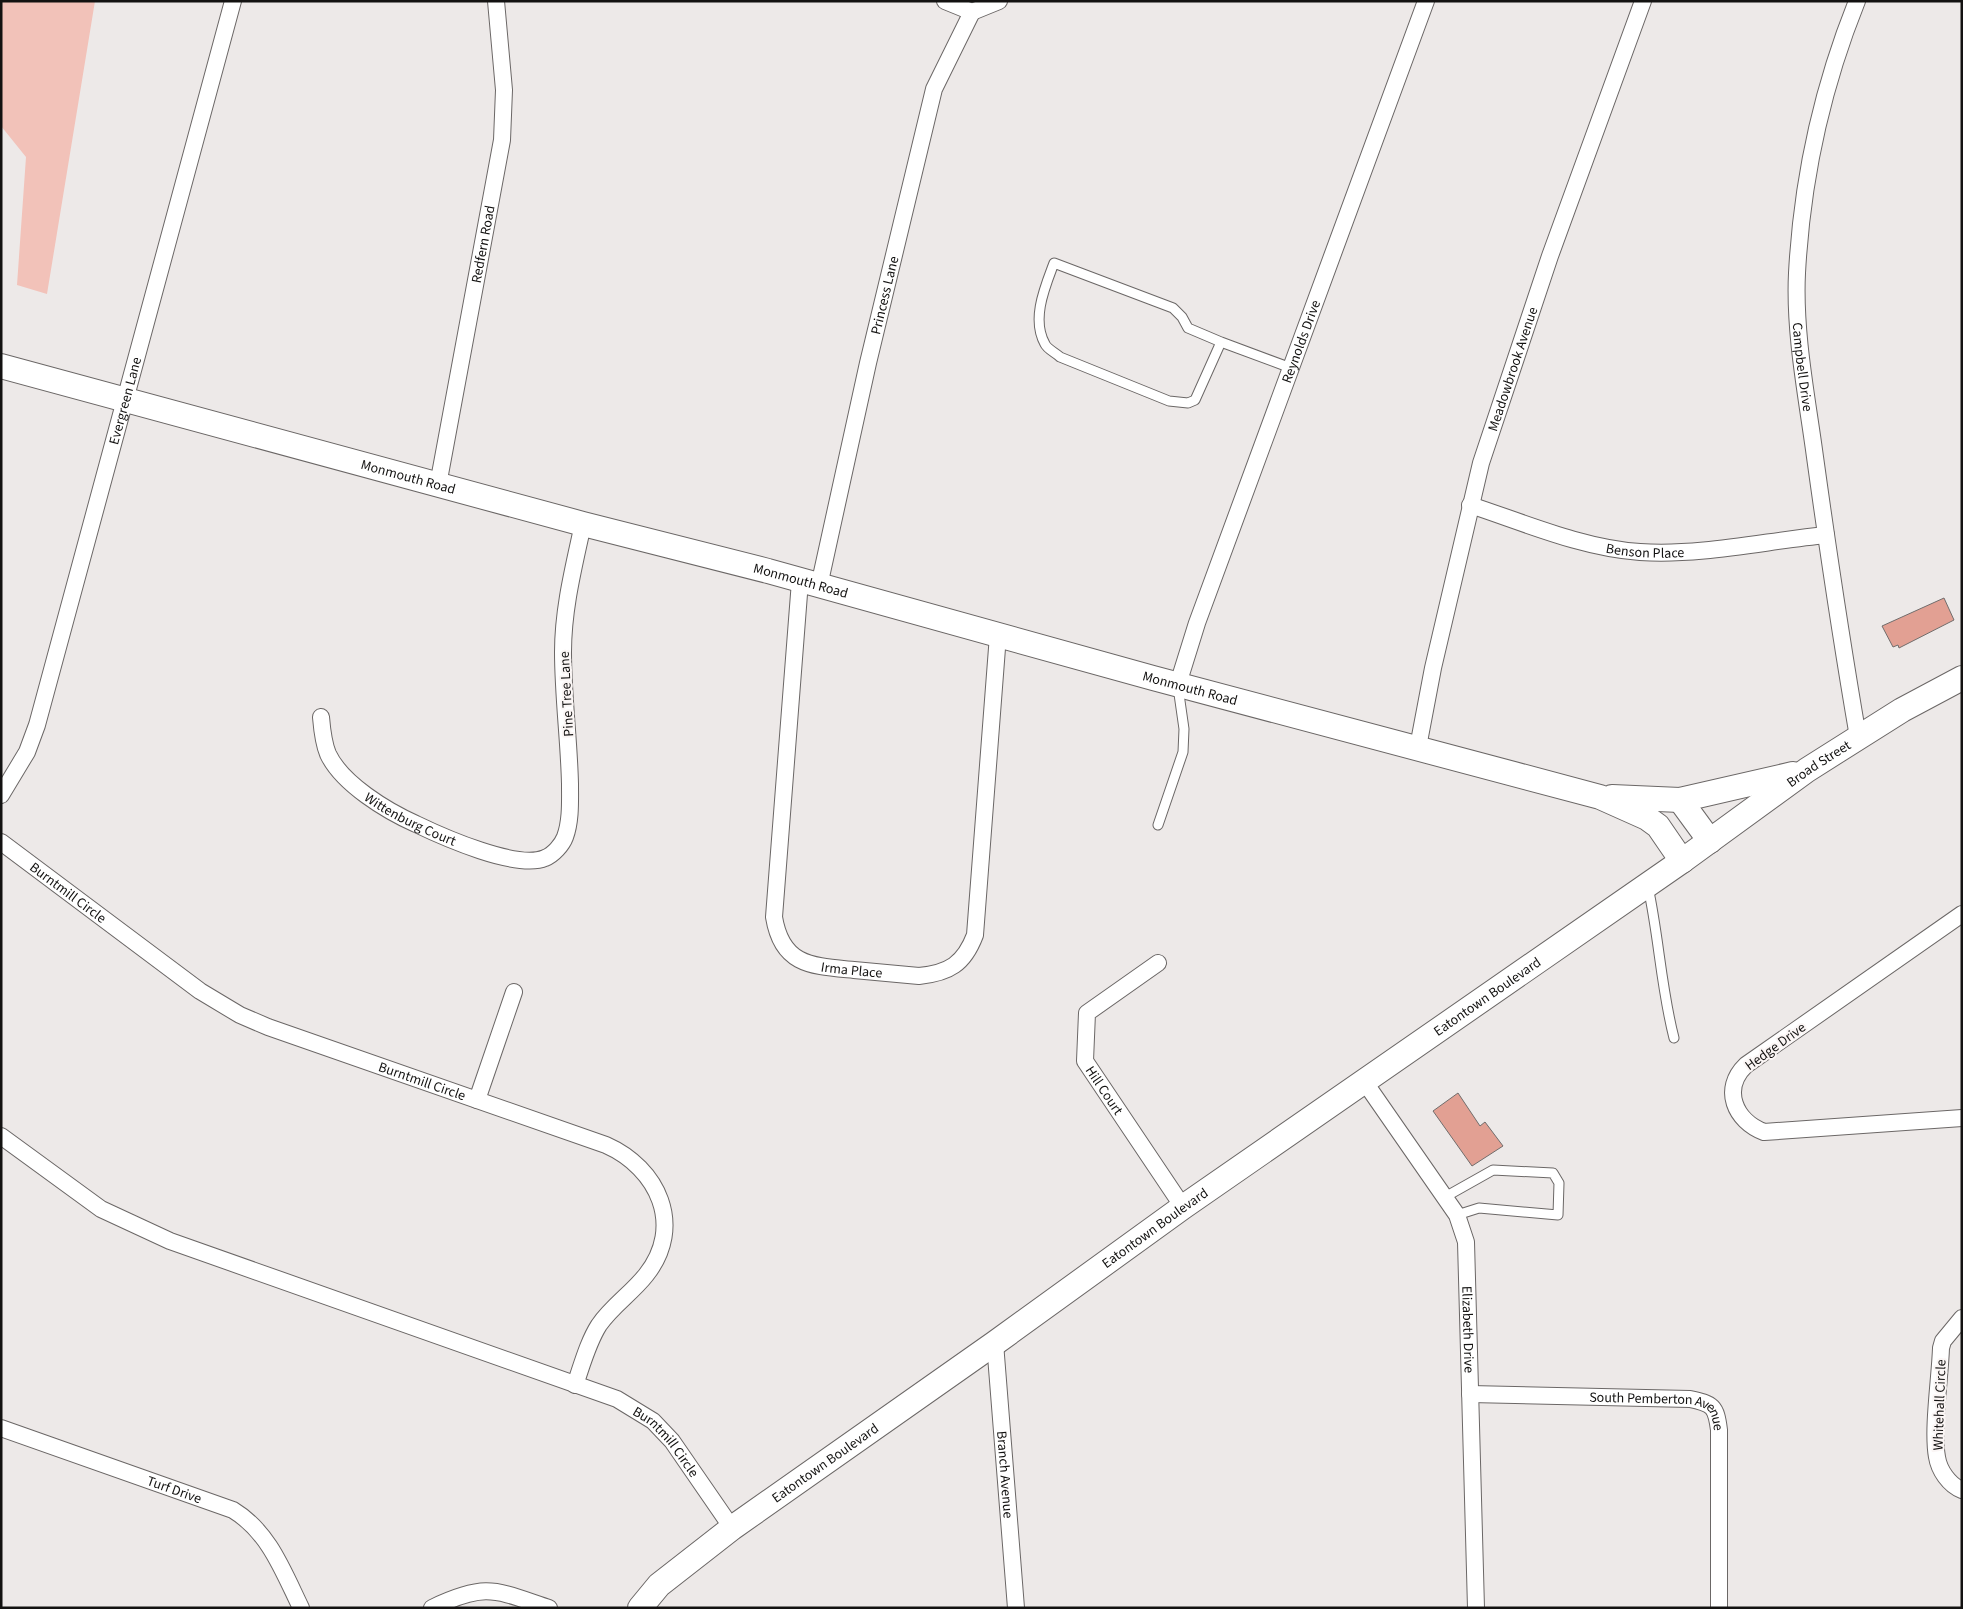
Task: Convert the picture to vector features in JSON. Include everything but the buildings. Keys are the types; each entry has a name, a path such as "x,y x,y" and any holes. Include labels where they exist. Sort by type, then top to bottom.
{"main road":[{"name":"Monmouth Road","path":"1,366 1600,797 1647,818 1658,826 1682,860"},
{"name":"Broad Street","path":"1682,860 1807,770 1902,710 1962,678"},
{"name":"Monmouth Road","path":"1600,797 1680,800 1807,770"},
{"path":"1680,800 1710,841"},
{"name":"Eatontown Boulevard","path":"640,1608 659,1585 732,1528 995,1343 1183,1207 1682,860"}],"street":[{"name":"Evergreen Lane","path":"1,795 27,752 37,725 233,1"},
{"name":"Redfern Road","path":"438,485 502,140 504,90 496,1"},
{"path":"945,1 972,12 998,1"},
{"name":"Reynolds Drive","path":"1178,684 1197,623 1426,1"},
{"name":"Meadowbrook Avenue","path":"1418,748 1470,505 1481,463 1550,256 1643,1"},
{"name":"Campbell Drive","path":"1858,1 1834,66 1813,144 1800,226 1797,275 1799,328 1826,535 1858,737"},
{"name":"Princess Lane","path":"809,583 866,372 934,89 972,12"},
{"name":"Benson Place","path":"1470,505 1585,542 1639,552 1699,551 1826,535"},
{"name":"Pine Tree Lane","path":"546,858 560,847 566,836 570,808 564,643 570,586 583,524"},
{"name":"Irma Place","path":"809,583 774,917 780,940 790,953 810,966 919,976 934,974 951,968 969,950 974,935 998,635"},
{"name":"Wittenburg Court","path":"321,717 324,740 336,766 370,798 402,818 434,833 513,860 529,862 546,858"},
{"name":"Burntmill Circle","path":"1,842 200,992 240,1015 268,1027 617,1150 643,1170 660,1197 664,1225 656,1258 646,1275 619,1300 600,1324 575,1385"},
{"name":"Hedge Drive","path":"1962,914 1746,1065 1736,1077 1733,1089 1736,1109 1742,1119 1753,1128 1764,1132 1962,1118"},
{"name":"Hill Court","path":"1158,963 1088,1012 1085,1061 1183,1207"},
{"path":"477,1100 514,992"},
{"name":"Elizabeth Drive","path":"1364,1081 1457,1215 1466,1242 1476,1608"},
{"name":"Burntmill Circle","path":"1,1136 87,1200 138,1228 617,1399 653,1421 672,1441 732,1528"},
{"name":"Whitehall Circle","path":"1962,1318 1943,1341 1941,1348 1935,1446 1940,1467 1948,1480 1962,1490"},
{"name":"Branch Avenue","path":"995,1343 1016,1608"},
{"name":"South Pemberton Avenue","path":"1470,1394 1690,1399 1708,1402 1717,1413 1719,1430 1719,1608"},
{"name":"Turf Drive","path":"1,1428 233,1510 259,1531 274,1551 301,1608"},
{"path":"432,1608 473,1591 488,1590 503,1592 549,1608"}],"lane":[{"path":"1221,342 1195,400 1188,403 1169,401 1060,357 1045,345 1040,325 1040,298 1054,263 1173,308 1182,317 1188,328 1291,368"},
{"path":"1158,825 1183,752 1184,729 1178,684"},
{"path":"1648,884 1658,930 1668,1014 1674,1038"},
{"path":"1445,1197 1493,1170 1553,1174 1559,1183 1558,1215 1479,1208 1457,1215"}],"shaded area":[{"path":"1,1 95,1 47,294 17,285 26,157 1,126"}]}
